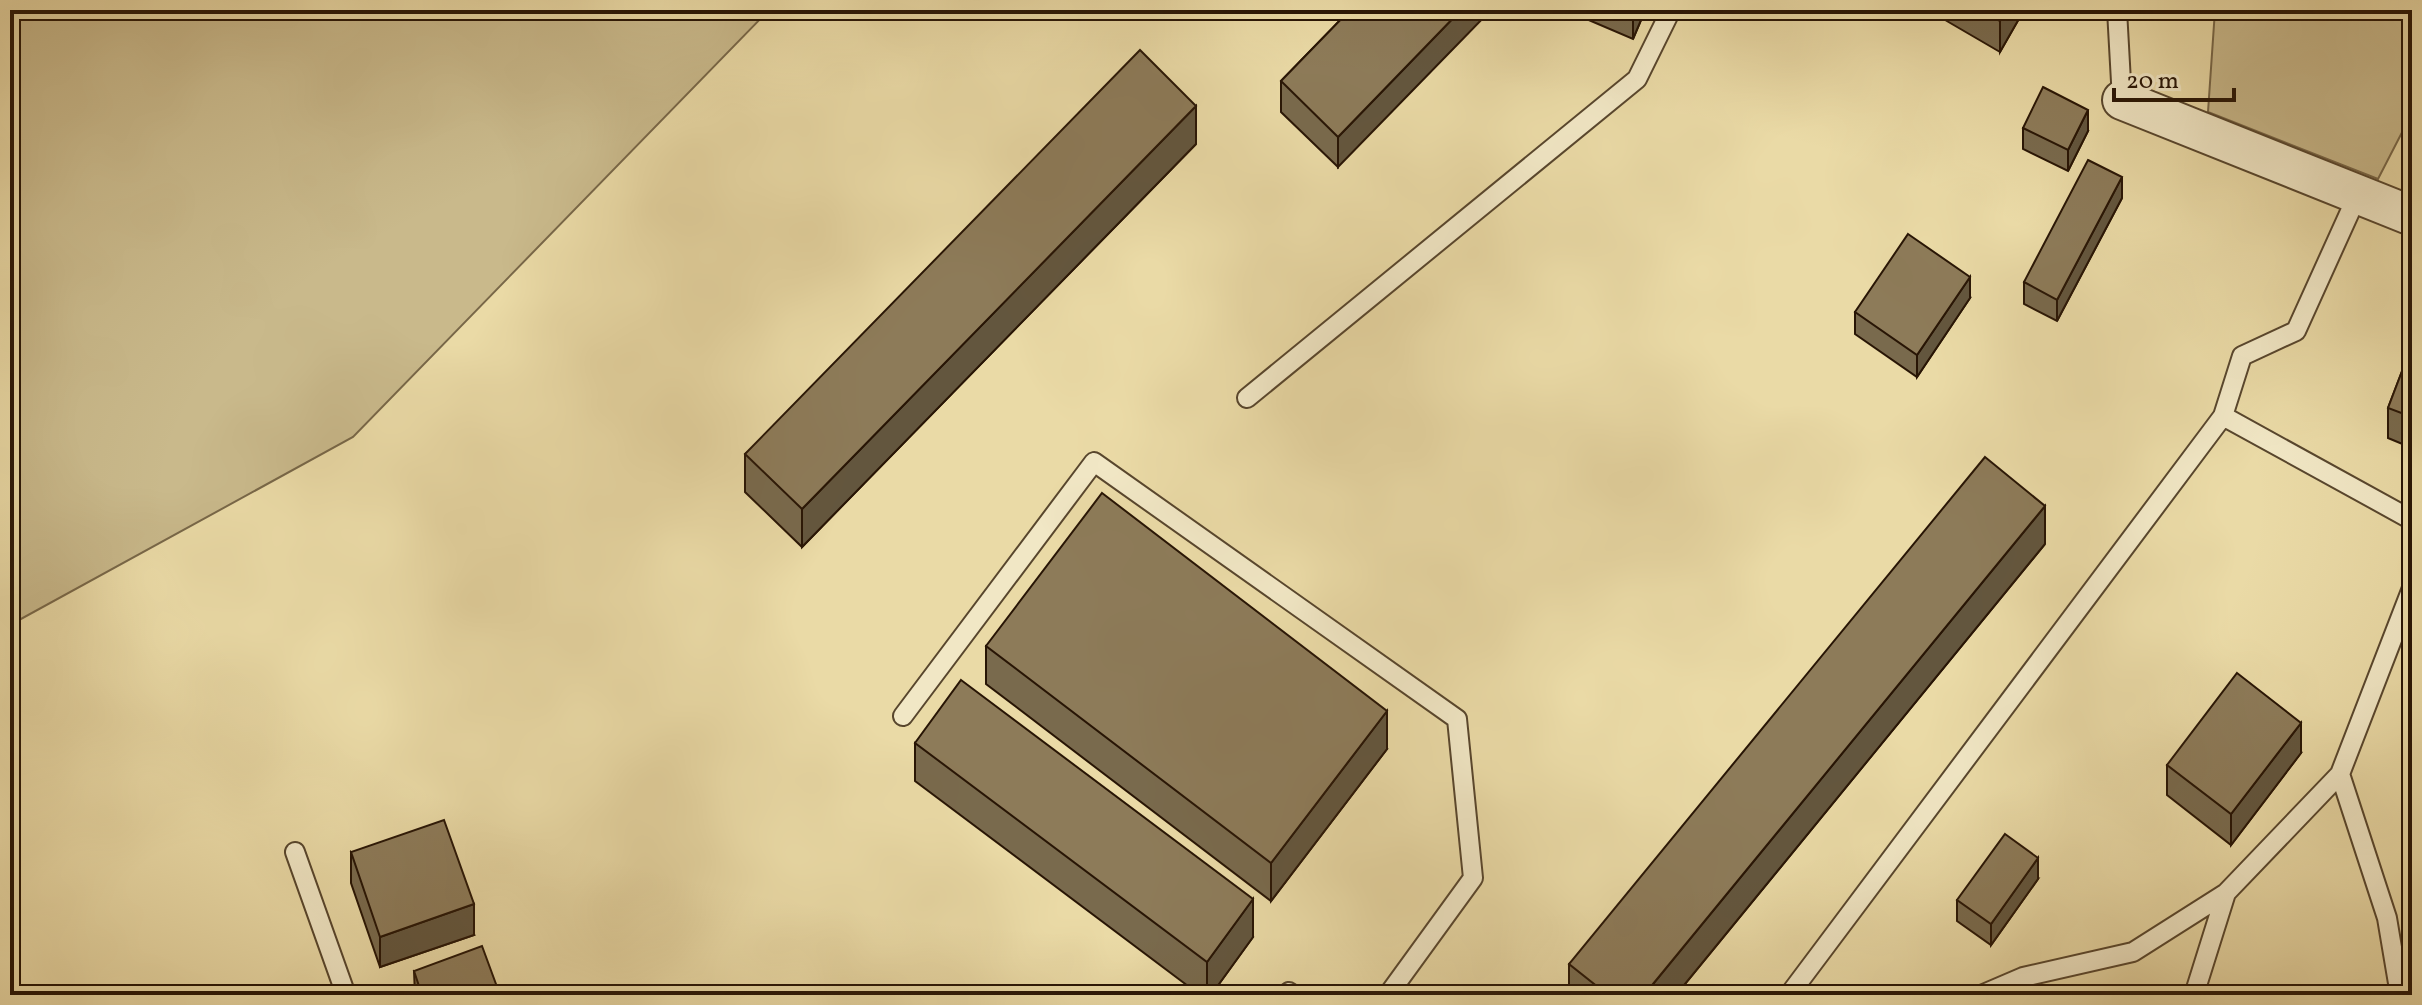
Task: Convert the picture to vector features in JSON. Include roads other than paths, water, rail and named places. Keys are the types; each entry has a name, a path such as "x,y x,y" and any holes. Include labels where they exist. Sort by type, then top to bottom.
{"street":[{"path":"2122,100 2412,216"}],"lane":[{"path":"1247,398 1637,79 1671,10"},
{"path":"2117,10 2122,100"},
{"path":"1789,995 2223,416 2242,356 2296,331 2358,194"},
{"path":"2223,416 2412,520"},
{"path":"903,716 1094,462 1457,719 1473,878 1388,995"},
{"path":"1981,995 2023,977 2133,952 2226,893 2340,774 2412,588"},
{"path":"2340,774 2387,918 2400,995"},
{"path":"295,852 346,995"},
{"path":"2194,995 2226,893"}]}
